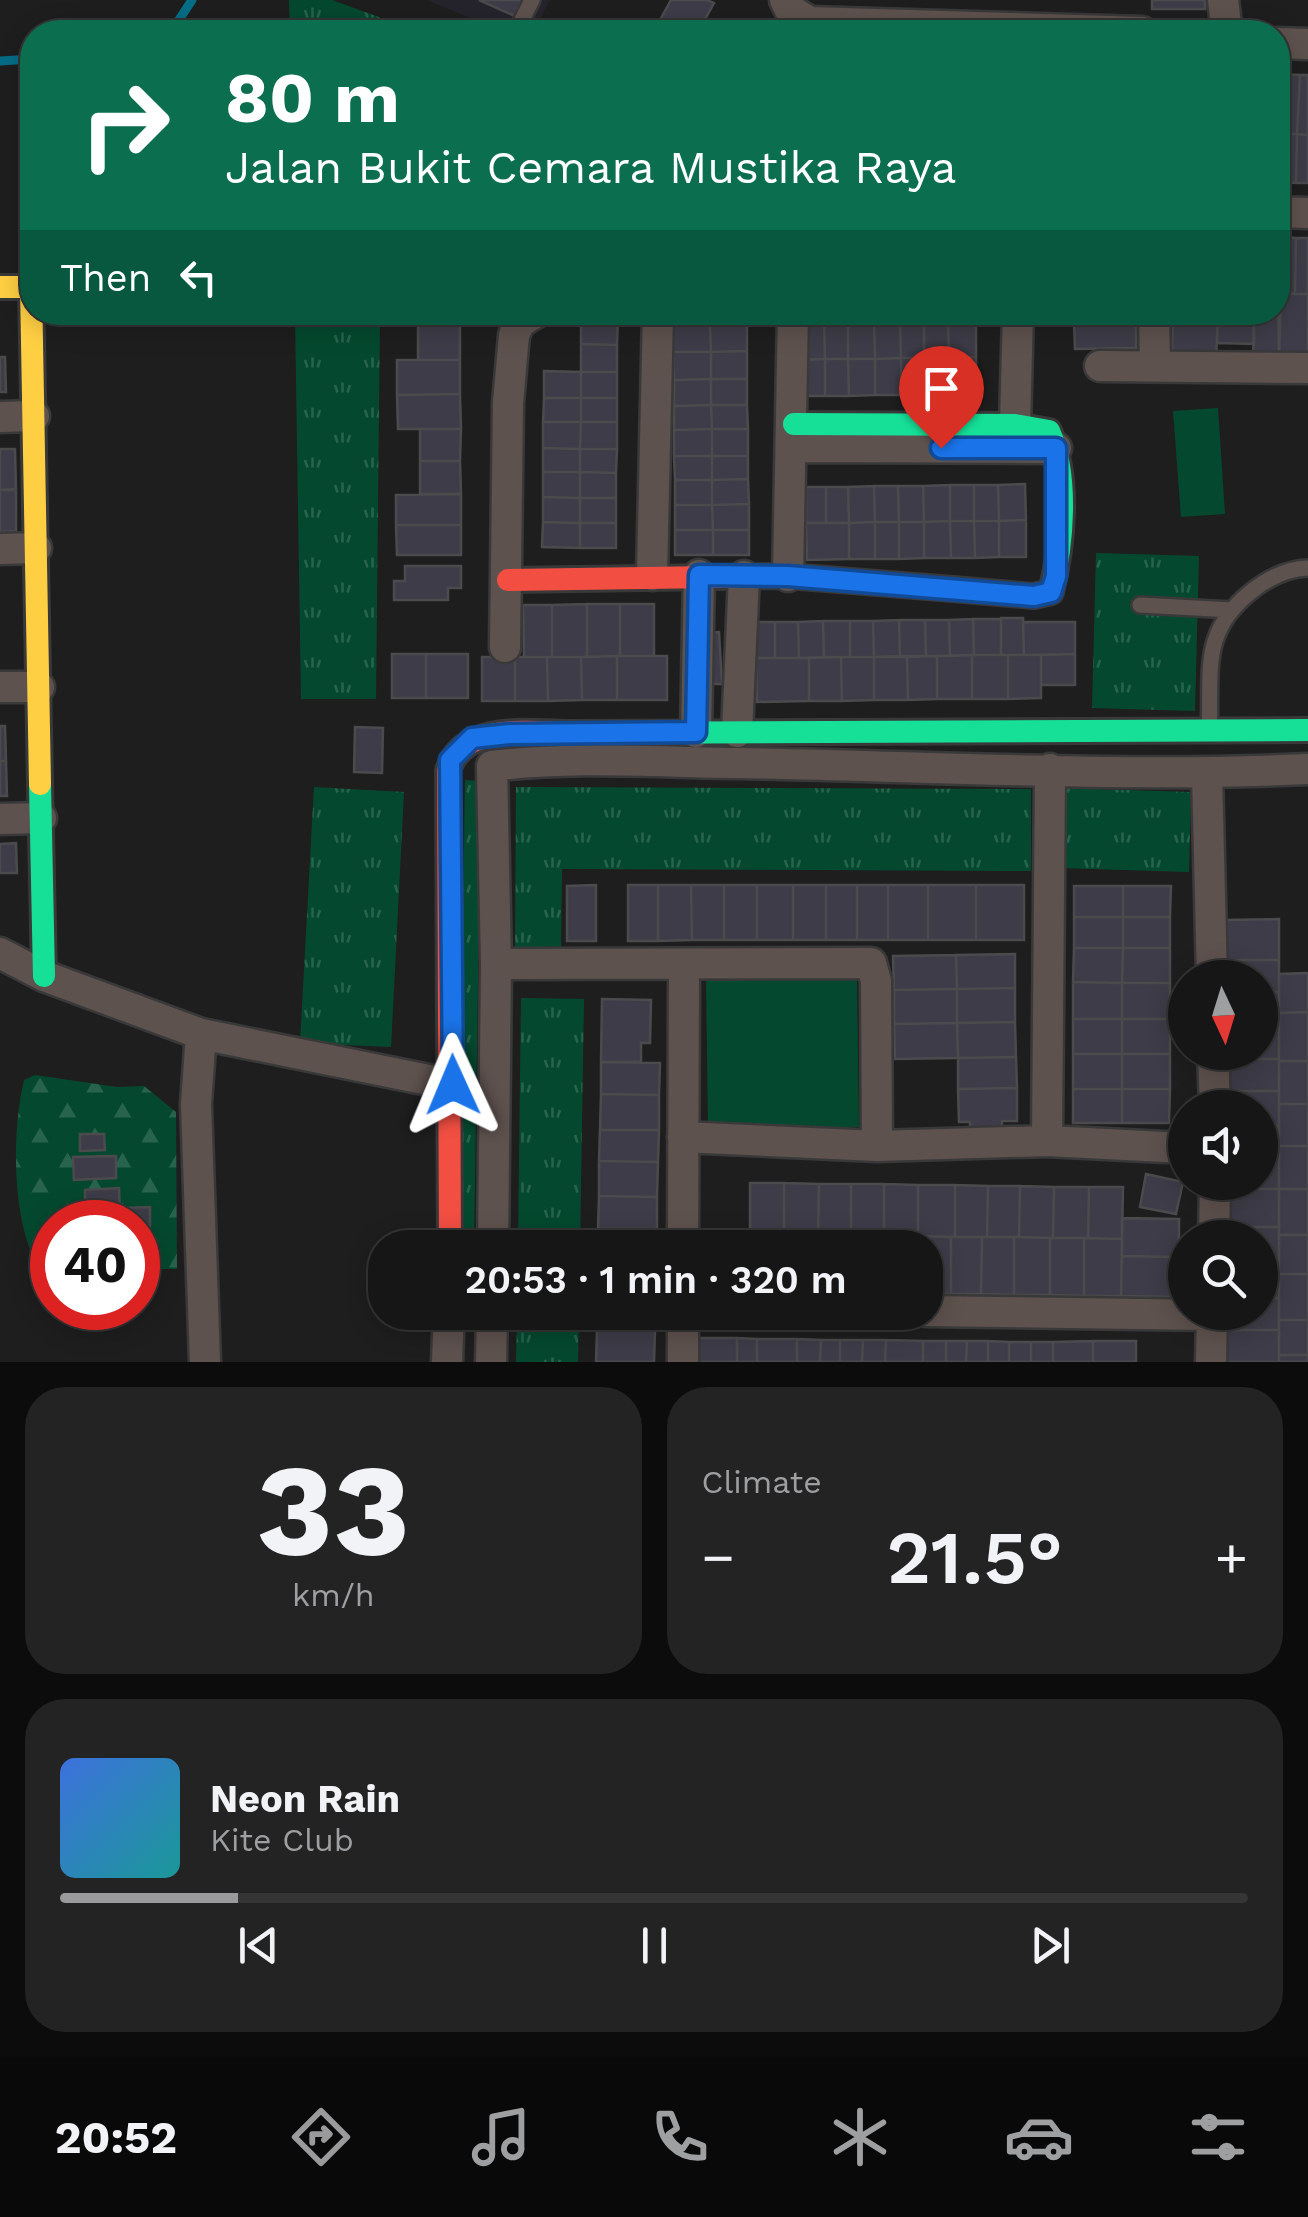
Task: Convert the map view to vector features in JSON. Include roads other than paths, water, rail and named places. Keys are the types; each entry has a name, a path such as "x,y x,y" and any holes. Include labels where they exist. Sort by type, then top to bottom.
{"street":[{"path":"785,0 790,10 807,20"},
{"path":"32,325 44,976"},
{"path":"505,648 508,403 514,335 519,325"},
{"path":"652,575 658,325"},
{"path":"788,576 793,325"},
{"path":"1015,425 1018,325"},
{"path":"1154,325 1155,366"},
{"path":"1100,366 1308,368"},
{"path":"0,417 34,416"},
{"path":"508,580 788,576 1034,596 1051,592 1056,576 1056,448 1049,431 1015,425 793,436"},
{"path":"793,436 1056,448"},
{"path":"0,548 36,548"},
{"path":"696,732 699,575"},
{"path":"736,732 744,576"},
{"path":"0,687 38,686"},
{"path":"450,1230 453,1085 448,771 450,760 472,738 696,732 1308,730"},
{"path":"848,732 849,765"},
{"path":"472,738 492,766 496,964 493,1230"},
{"path":"492,766 531,761 1207,774 1308,768"},
{"path":"1047,1141 1050,769"},
{"path":"1207,774 1212,960"},
{"path":"0,819 41,818"},
{"path":"0,953 44,976 201,1034 453,1085"},
{"path":"496,964 871,963 876,981 878,1146"},
{"path":"683,1230 684,966"},
{"path":"201,1034 196,1104 205,1362"},
{"path":"683,1137 878,1146 1047,1141 1168,1147"},
{"path":"943,1311 1168,1314"},
{"path":"448,1330 448,1362"},
{"path":"492,1330 492,1362"},
{"path":"682,1362 683,1330"},
{"path":"1212,1330 1212,1362"}],"lane":[{"path":"1208,731 1215,642 1232,610 1268,580 1292,568 1308,568"},
{"path":"1140,605 1232,610"}],"waterway":[{"path":"179,20 192,0"},
{"path":"0,61 20,60"}]}
